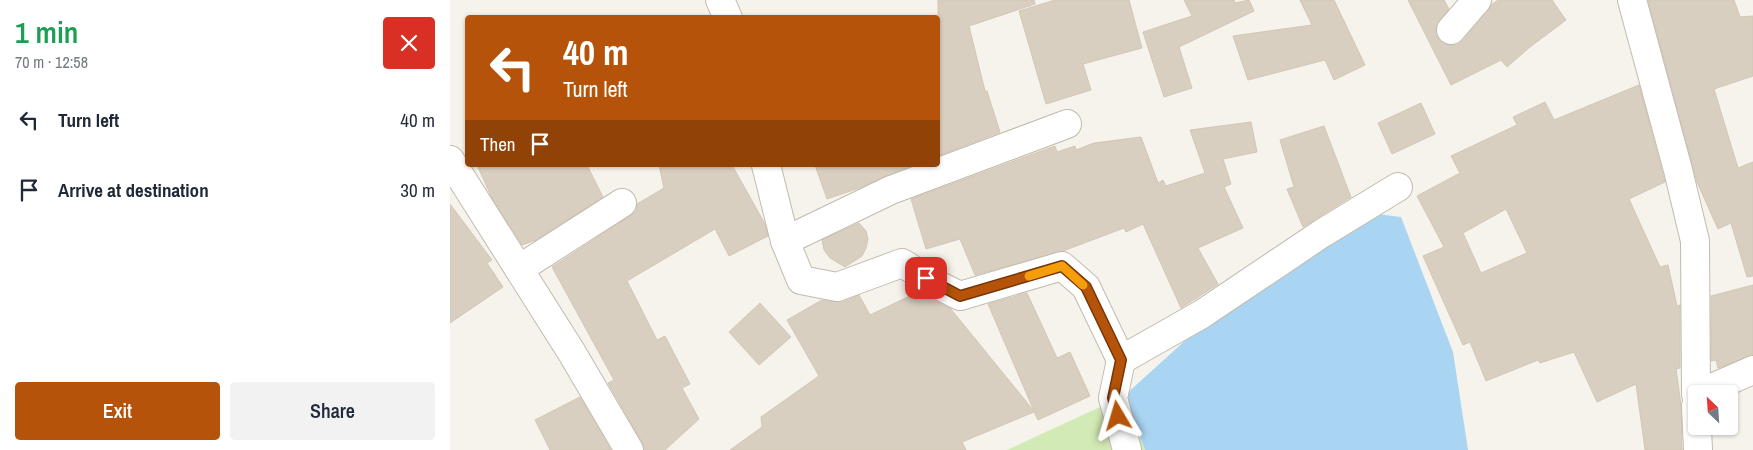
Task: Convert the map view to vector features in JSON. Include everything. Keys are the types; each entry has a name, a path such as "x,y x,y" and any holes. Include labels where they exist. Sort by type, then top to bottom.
{"street":[{"path":"720,0 727,15"},
{"path":"1451,30 1477,0"},
{"path":"1632,0 1678,170 1695,241 1697,385"},
{"path":"785,240 891,190 1067,124"},
{"path":"450,160 572,353 629,450"},
{"path":"767,167 785,240 801,280 837,287 902,263 960,296 1062,266 1086,287 1121,360 1113,398 1127,450"},
{"path":"1121,360 1202,314 1321,234 1398,187"},
{"path":"519,269 622,203"},
{"path":"1718,385 1753,370"},
{"path":"1697,435 1698,450"}],"green space":[{"path":"1124,396 1145,450 1007,450"}],"water":[{"path":"1369,213 1401,217 1453,352 1468,450 1145,450 1124,396 1198,329"}],"building":[{"path":"938,0 1034,0 1035,4 969,26 985,91 987,91 1000,132 940,155 940,15 938,15"},
{"path":"1055,0 1129,0 1142,48 1083,64 1091,90 1046,104 1019,11"},
{"path":"1184,0 1234,0 1235,3 1249,0 1254,11 1179,47 1192,88 1164,97 1143,32 1192,16"},
{"path":"1300,0 1334,0 1365,65 1334,80 1325,60 1248,80 1233,36 1312,25"},
{"path":"1408,0 1444,0 1449,9 1436,27 1436,35 1440,41 1449,45 1457,45 1463,40 1491,5 1498,0 1552,0 1566,20 1507,67 1501,60 1451,85"},
{"path":"1648,0 1734,0 1740,17 1753,16 1753,76 1714,89 1738,168 1753,162 1753,276 1747,277 1731,223 1718,229 1697,182"},
{"path":"1639,85 1665,182 1629,199 1660,267 1668,265 1677,306 1680,305 1680,368 1676,369 1681,405 1682,450 1645,450 1636,384 1597,402 1574,352 1540,363 1538,360 1486,381 1470,342 1463,345 1423,256 1444,247 1417,196 1460,173 1451,156 1517,125 1513,117 1545,102 1554,120","holes":["1506,209 1527,253 1481,273 1463,233"]},
{"path":"1421,103 1435,134 1392,154 1378,123"},
{"path":"1251,122 1257,152 1223,159 1231,184 1224,187 1243,228 1198,248 1218,284 1181,308 1143,224 1126,232 1124,228 1063,251 975,275 960,239 926,249 911,199 1055,146 1057,152 1075,146 1076,150 1094,143 1141,137 1158,183 1163,180 1166,186 1205,173 1190,130"},
{"path":"1324,126 1351,197 1303,227 1287,189 1294,187 1280,140"},
{"path":"478,167 588,167 603,197 536,240 522,245 492,198"},
{"path":"659,167 733,167 765,224 768,236 729,256 715,229 627,281 657,340 665,336 690,384 682,388 699,419 665,450 645,450 608,383 614,380 552,267 630,216 636,211 637,204 664,188"},
{"path":"816,167 908,167 859,188 827,199"},
{"path":"450,204 492,260 487,263 503,287 450,323"},
{"path":"859,223 866,231 868,239 866,248 862,256 845,267 830,258 824,250 822,240"},
{"path":"1753,285 1753,355 1718,368 1716,360 1711,361 1711,296"},
{"path":"916,293 950,308 1034,411 988,304 1027,293 1057,358 1070,352 1090,396 1038,420 1034,412 962,442 966,450 730,450 762,427 761,417 819,376 787,320 822,300 842,302 859,295 870,315"},
{"path":"760,303 791,337 759,365 729,332"},
{"path":"580,397 611,450 550,450 535,420"}],"slow traffic":[{"path":"1029,276 1062,266 1083,285"}],"route":[{"path":"926,278 960,296 1000,286 1062,266 1086,287 1121,360 1113,398 1118,416"}]}
